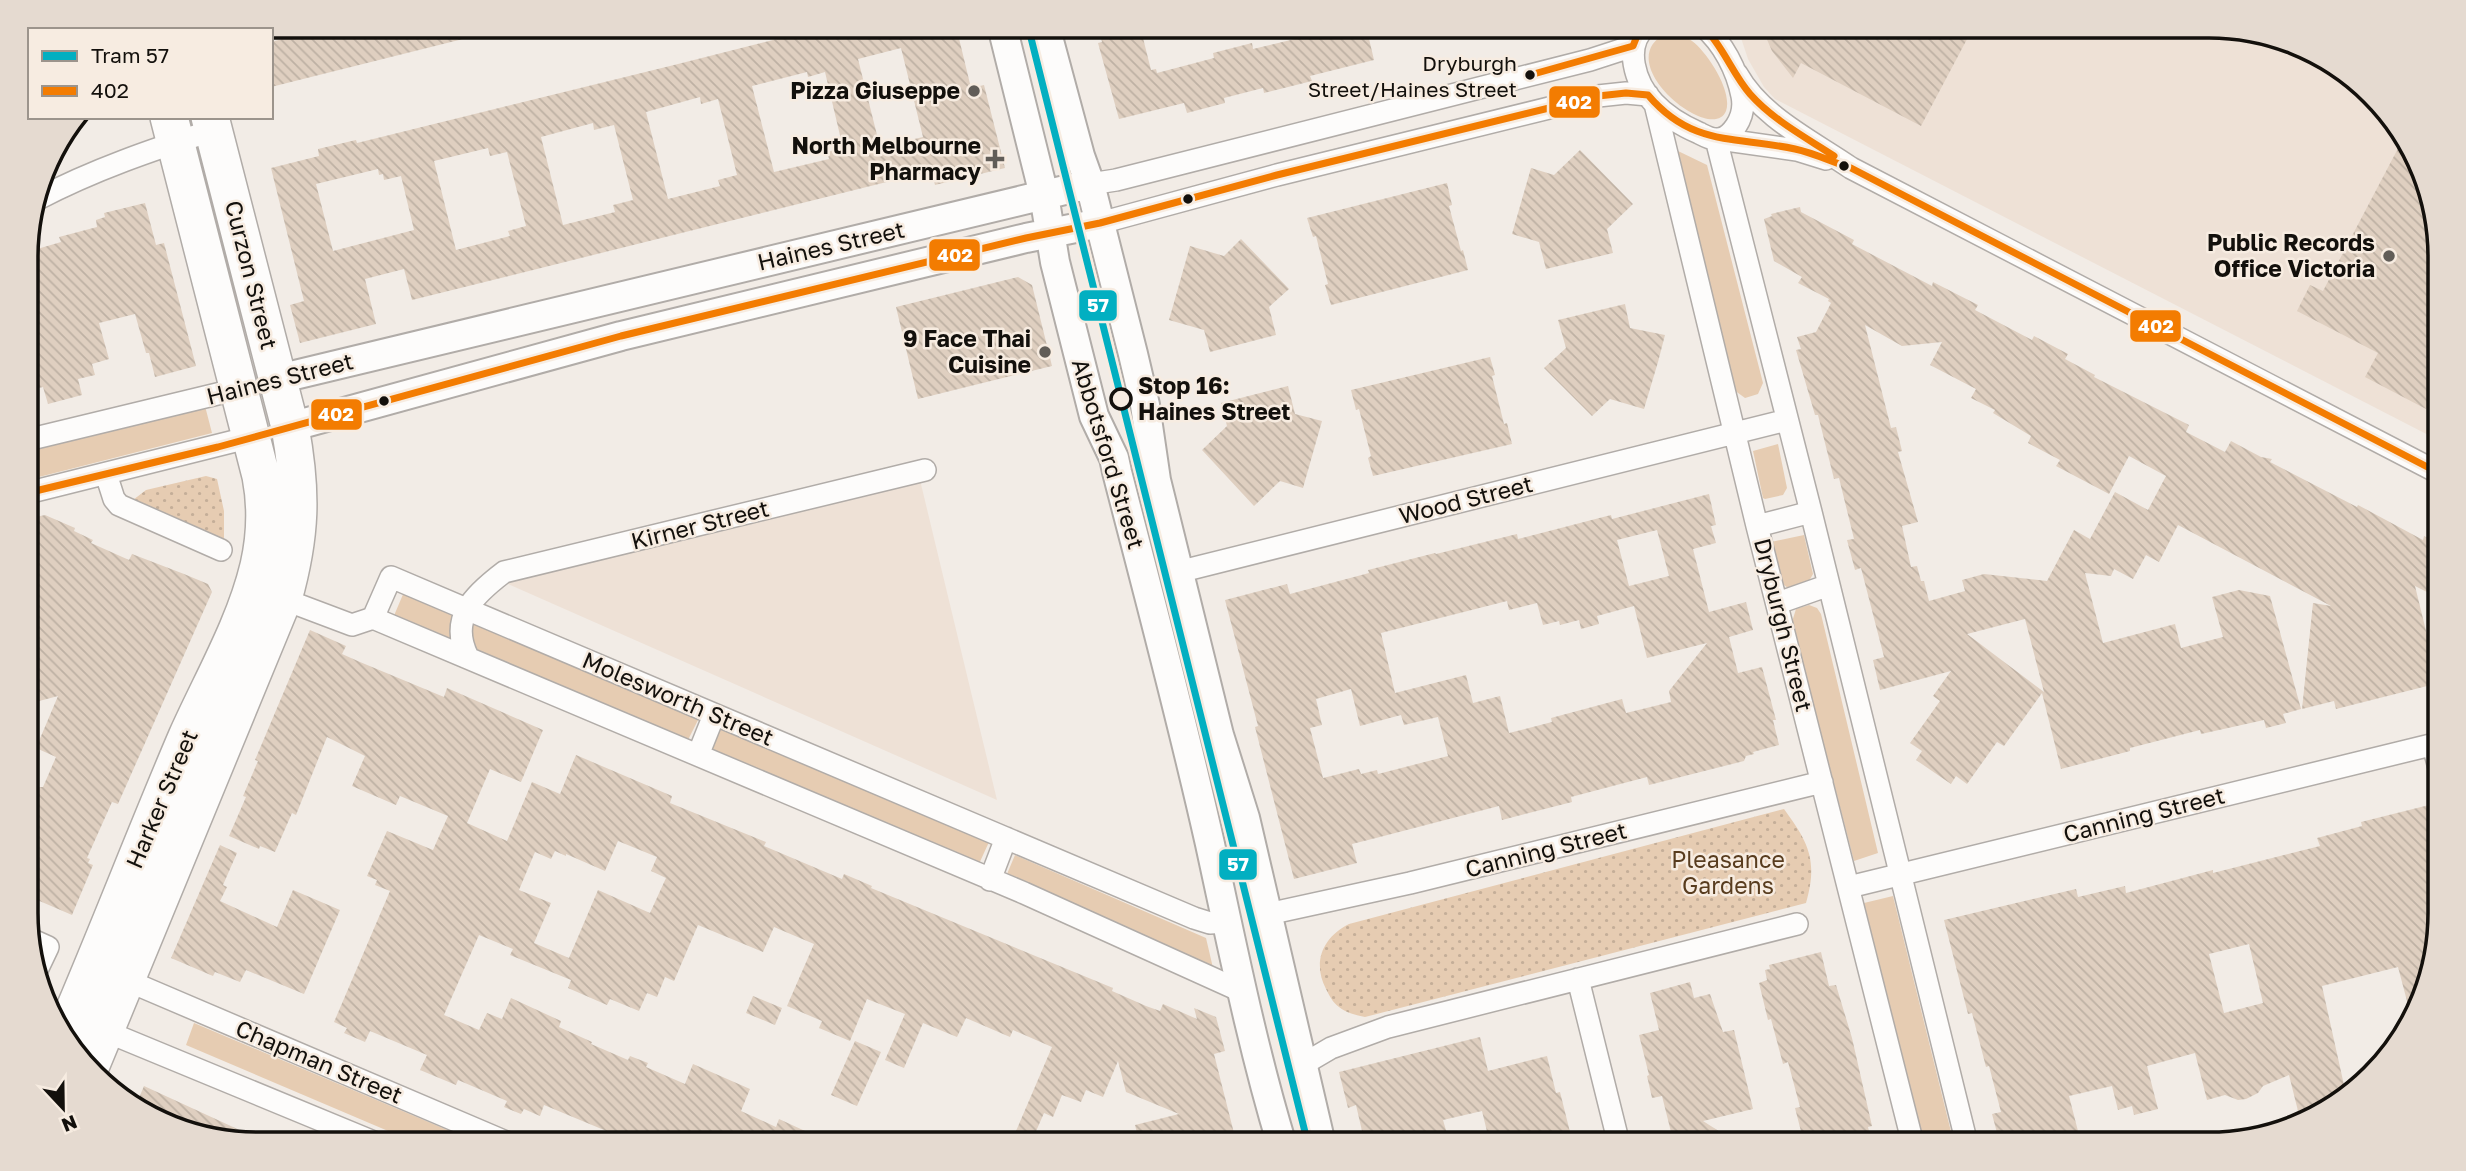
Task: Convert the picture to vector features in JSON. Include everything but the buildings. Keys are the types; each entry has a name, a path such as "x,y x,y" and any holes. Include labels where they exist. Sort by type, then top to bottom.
{"highway":[{"name":"Curzon Street","path":"212,124 290,427 298,476 299,512 294,558 283,599"},
{"name":"Curzon Street","path":"172,130 265,495 264,541 259,565"},
{"name":"Haines Street","path":"238,389 278,379"},
{"name":"Haines Street","path":"251,437 290,427"},
{"name":"Harker Street","path":"94,1058 126,980 259,565"},
{"name":"Harker Street","path":"69,1024 203,746 283,599"}],"street":[{"name":"Abbotsford Street","path":"1005,38 1094,416 1114,458 1279,1132"},
{"name":"Abbotsford Street","path":"1048,38 1090,184 1145,405 1156,480 1219,736 1245,818 1318,1132"},
{"path":"1633,46 1636,38"},
{"path":"1715,38 1751,95 1770,112 1851,168 2428,468"},
{"name":"Haines Street","path":"278,379 1090,184 1130,177 1633,46"},
{"name":"Dryburgh Street","path":"1633,46 1635,68 1652,100 1910,1132"},
{"path":"1718,139 1734,129 1742,113 1743,103 1737,74"},
{"name":"Haines Street","path":"290,427 633,333 1026,238 1100,223 1264,178 1598,96 1626,93 1652,100"},
{"path":"1652,100 1685,127 1718,139 1797,150 1851,168"},
{"path":"48,194 172,130 212,124"},
{"path":"1718,139 1964,1132"},
{"name":"Haines Street","path":"39,437 238,389"},
{"name":"Wood Street","path":"1145,580 1787,420"},
{"name":"Haines Street","path":"39,491 251,437"},
{"name":"Kirner Street","path":"467,609 480,590 504,572 925,470"},
{"path":"106,474 111,492 119,505 221,551"},
{"path":"1757,526 1811,512"},
{"name":"Molesworth Street","path":"283,599 349,624 359,624 373,618 391,577 1194,918 1210,923 1226,922"},
{"path":"1778,603 1829,585"},
{"path":"467,609 462,633 468,657"},
{"name":"Molesworth Street","path":"373,618 1024,893 1243,992"},
{"path":"698,755 713,715"},
{"name":"Canning Street","path":"1849,887 2428,746"},
{"name":"Canning Street","path":"1268,914 1410,883 1822,782"},
{"path":"990,880 1006,838"},
{"path":"1226,922 1268,914"},
{"path":"1302,1065 1331,1048 1388,1027 1797,924"},
{"path":"40,944 48,947 43,957"},
{"path":"1578,979 1616,1132"},
{"name":"Chapman Street","path":"126,980 483,1132"},
{"path":"1243,992 1259,995 1284,991"},
{"path":"104,1031 349,1132"}],"shaded area":[{"path":"1741,38 2209,38 2265,46 2318,68 2342,84 2382,124 2411,174 2420,201 2428,257 2428,435 1775,99 1764,87 1748,59"},
{"path":"920,480 997,800 506,583"}],"green space":[{"path":"1661,38 1688,38 1698,46 1722,83 1726,93 1726,111 1717,119 1702,118 1669,96 1656,79 1649,62 1652,46"},
{"path":"1678,151 1707,165 1763,383 1758,394 1745,398 1734,390"},
{"path":"205,406 212,433 39,477 39,448"},
{"path":"1778,444 1787,488 1783,495 1765,499 1753,451"},
{"path":"206,476 217,479 224,511 224,540 133,500 146,490"},
{"path":"1804,535 1813,574 1805,588 1792,591 1780,582 1771,542"},
{"path":"404,592 699,718 687,742 393,618"},
{"path":"1809,605 1817,608 1821,614 1878,853 1854,861 1792,622 1796,609"},
{"path":"720,727 989,842 978,866 710,751"},
{"name":"Pleasance Gardens","path":"1784,809 1800,832 1809,853 1811,875 1806,903 1365,1017 1348,1012 1337,1005 1322,979 1322,951 1332,936 1349,924"},
{"path":"1015,855 1206,938 1213,968 1007,874"},
{"path":"1893,896 1951,1132 1919,1132 1864,903"},
{"path":"194,1023 452,1132 390,1132 186,1045"}],"tram line":[{"name":"57","path":"1031,38 1305,1132"}],"transit line":[{"name":"402","path":"1530,75 1633,46 1636,38"},
{"name":"402","path":"1713,38 1744,86 1759,103 1790,128 1834,156"},
{"name":"402","path":"39,490 218,447 621,336 1026,238 1100,223 1277,175 1598,96 1626,93 1648,95 1664,112 1698,132 1795,149 1851,168 2428,467"}],"place":[{"name":"Dryburgh Street/Haines Street","path":"1530,75"},
{"name":"Pizza Giuseppe","path":"974,91"},
{"name":"North Melbourne Pharmacy","path":"995,159"},
{"name":"Public Records Office Victoria","path":"2389,256"},
{"name":"9 Face Thai Cuisine","path":"1045,352"},
{"name":"Stop 16: Haines Street","path":"1121,399"}]}
